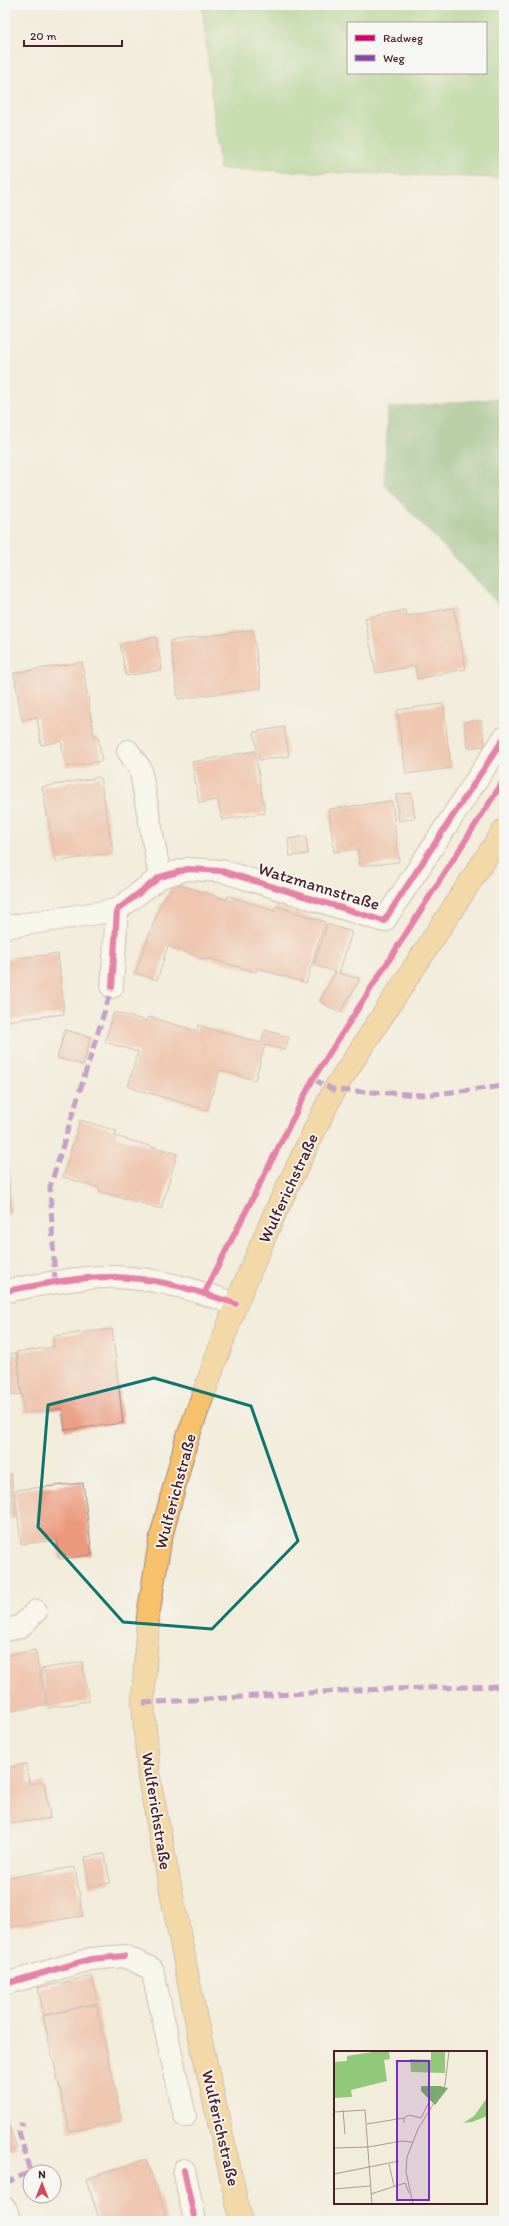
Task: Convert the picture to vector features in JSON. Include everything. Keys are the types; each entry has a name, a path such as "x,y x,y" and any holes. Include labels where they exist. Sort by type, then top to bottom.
{"main road":[{"name":"Wulferichstraße","path":"241,2221 196,2019 149,1778 143,1703 148,1616 160,1541 186,1442 236,1304 274,1215 334,1090 504,830"}],"street":[{"name":"Watzmannstraße","path":"5,927 117,910 160,877 188,869 222,871 384,921 504,738"},
{"path":"128,751 140,768 160,877"},
{"path":"112,987 117,910"},
{"path":"5,1291 72,1279 129,1278 179,1287 236,1304"},
{"path":"5,1630 20,1628 36,1611"},
{"path":"5,1984 91,1959 124,1956 152,1969 185,2116"},
{"path":"184,2170 195,2221"},
{"path":"5,2208 10,2221"}],"highlighted area":[{"path":"154,1378 251,1406 298,1541 212,1629 123,1622 38,1527 48,1405"}],"green space":[{"path":"202,5 504,5 504,178 220,169"},
{"path":"504,398 504,610 384,484 388,408"}],"building":[{"path":"454,608 466,669 417,679 415,666 376,673 365,618 405,610 406,616"},
{"path":"253,630 261,688 178,699 170,641"},
{"path":"156,637 162,670 126,676 120,644"},
{"path":"82,662 94,737 98,736 102,761 66,767 61,741 41,745 37,717 22,720 14,673"},
{"path":"443,704 451,768 406,774 397,710"},
{"path":"481,720 485,746 468,748 464,722"},
{"path":"284,727 289,756 259,760 254,732"},
{"path":"255,751 265,813 222,820 218,800 199,803 192,762"},
{"path":"100,777 113,852 56,862 42,787"},
{"path":"411,793 415,818 399,821 396,795"},
{"path":"392,801 399,862 360,866 358,849 334,852 329,809"},
{"path":"306,836 308,854 290,856 288,839"},
{"path":"174,883 227,900 228,896 274,911 276,906 325,922 306,983 257,968 256,972 209,958 208,960 168,946 157,980 135,973 160,906"},
{"path":"327,924 352,932 339,973 360,979 340,1013 319,1001 336,972 314,965"},
{"path":"58,954 64,1014 5,1021 5,959"},
{"path":"114,1012 147,1021 149,1017 197,1031 198,1025 261,1043 265,1030 289,1037 285,1050 265,1045 255,1080 220,1070 207,1110 128,1087 138,1052 105,1042"},
{"path":"65,1030 91,1037 83,1065 57,1058"},
{"path":"80,1120 117,1131 115,1136 177,1154 161,1209 99,1191 100,1188 63,1177"},
{"path":"7,1151 11,1213 5,1213 5,1152"},
{"path":"112,1329 123,1423 65,1430 62,1409 24,1413 17,1352 54,1347 53,1336"},
{"path":"16,1353 21,1394 5,1396 5,1355"},
{"path":"11,1474 16,1517 5,1518 5,1475"},
{"path":"83,1483 92,1555 59,1559 57,1540 21,1544 15,1490"},
{"path":"35,1650 46,1705 5,1712 5,1656"},
{"path":"82,1662 89,1701 48,1708 41,1669"},
{"path":"26,1764 29,1784 44,1782 50,1818 5,1825 5,1768"},
{"path":"105,1854 110,1883 89,1887 85,1857"},
{"path":"75,1867 83,1916 5,1928 5,1878"},
{"path":"92,1976 98,2003 44,2015 38,1988"},
{"path":"96,2004 122,2120 70,2132 43,2016"},
{"path":"5,2115 17,2148 5,2152"},
{"path":"146,2159 168,2221 100,2221 86,2179"}],"marked path":[{"path":"55,1282 50,1187 112,987"},
{"path":"313,1079 334,1090 426,1095 504,1086"},
{"path":"143,1703 356,1690 504,1686"},
{"path":"5,2183 30,2172 19,2131 22,2123"}],"cycle path":[{"path":"112,987 117,910 160,877 188,869 222,871 384,921 504,738"},
{"path":"204,1294 313,1079 504,780"},
{"path":"5,1291 51,1283 98,1277 113,1277 157,1281 197,1291 236,1304"},
{"path":"5,1984 91,1959 124,1956"},
{"path":"184,2170 195,2221"}]}
